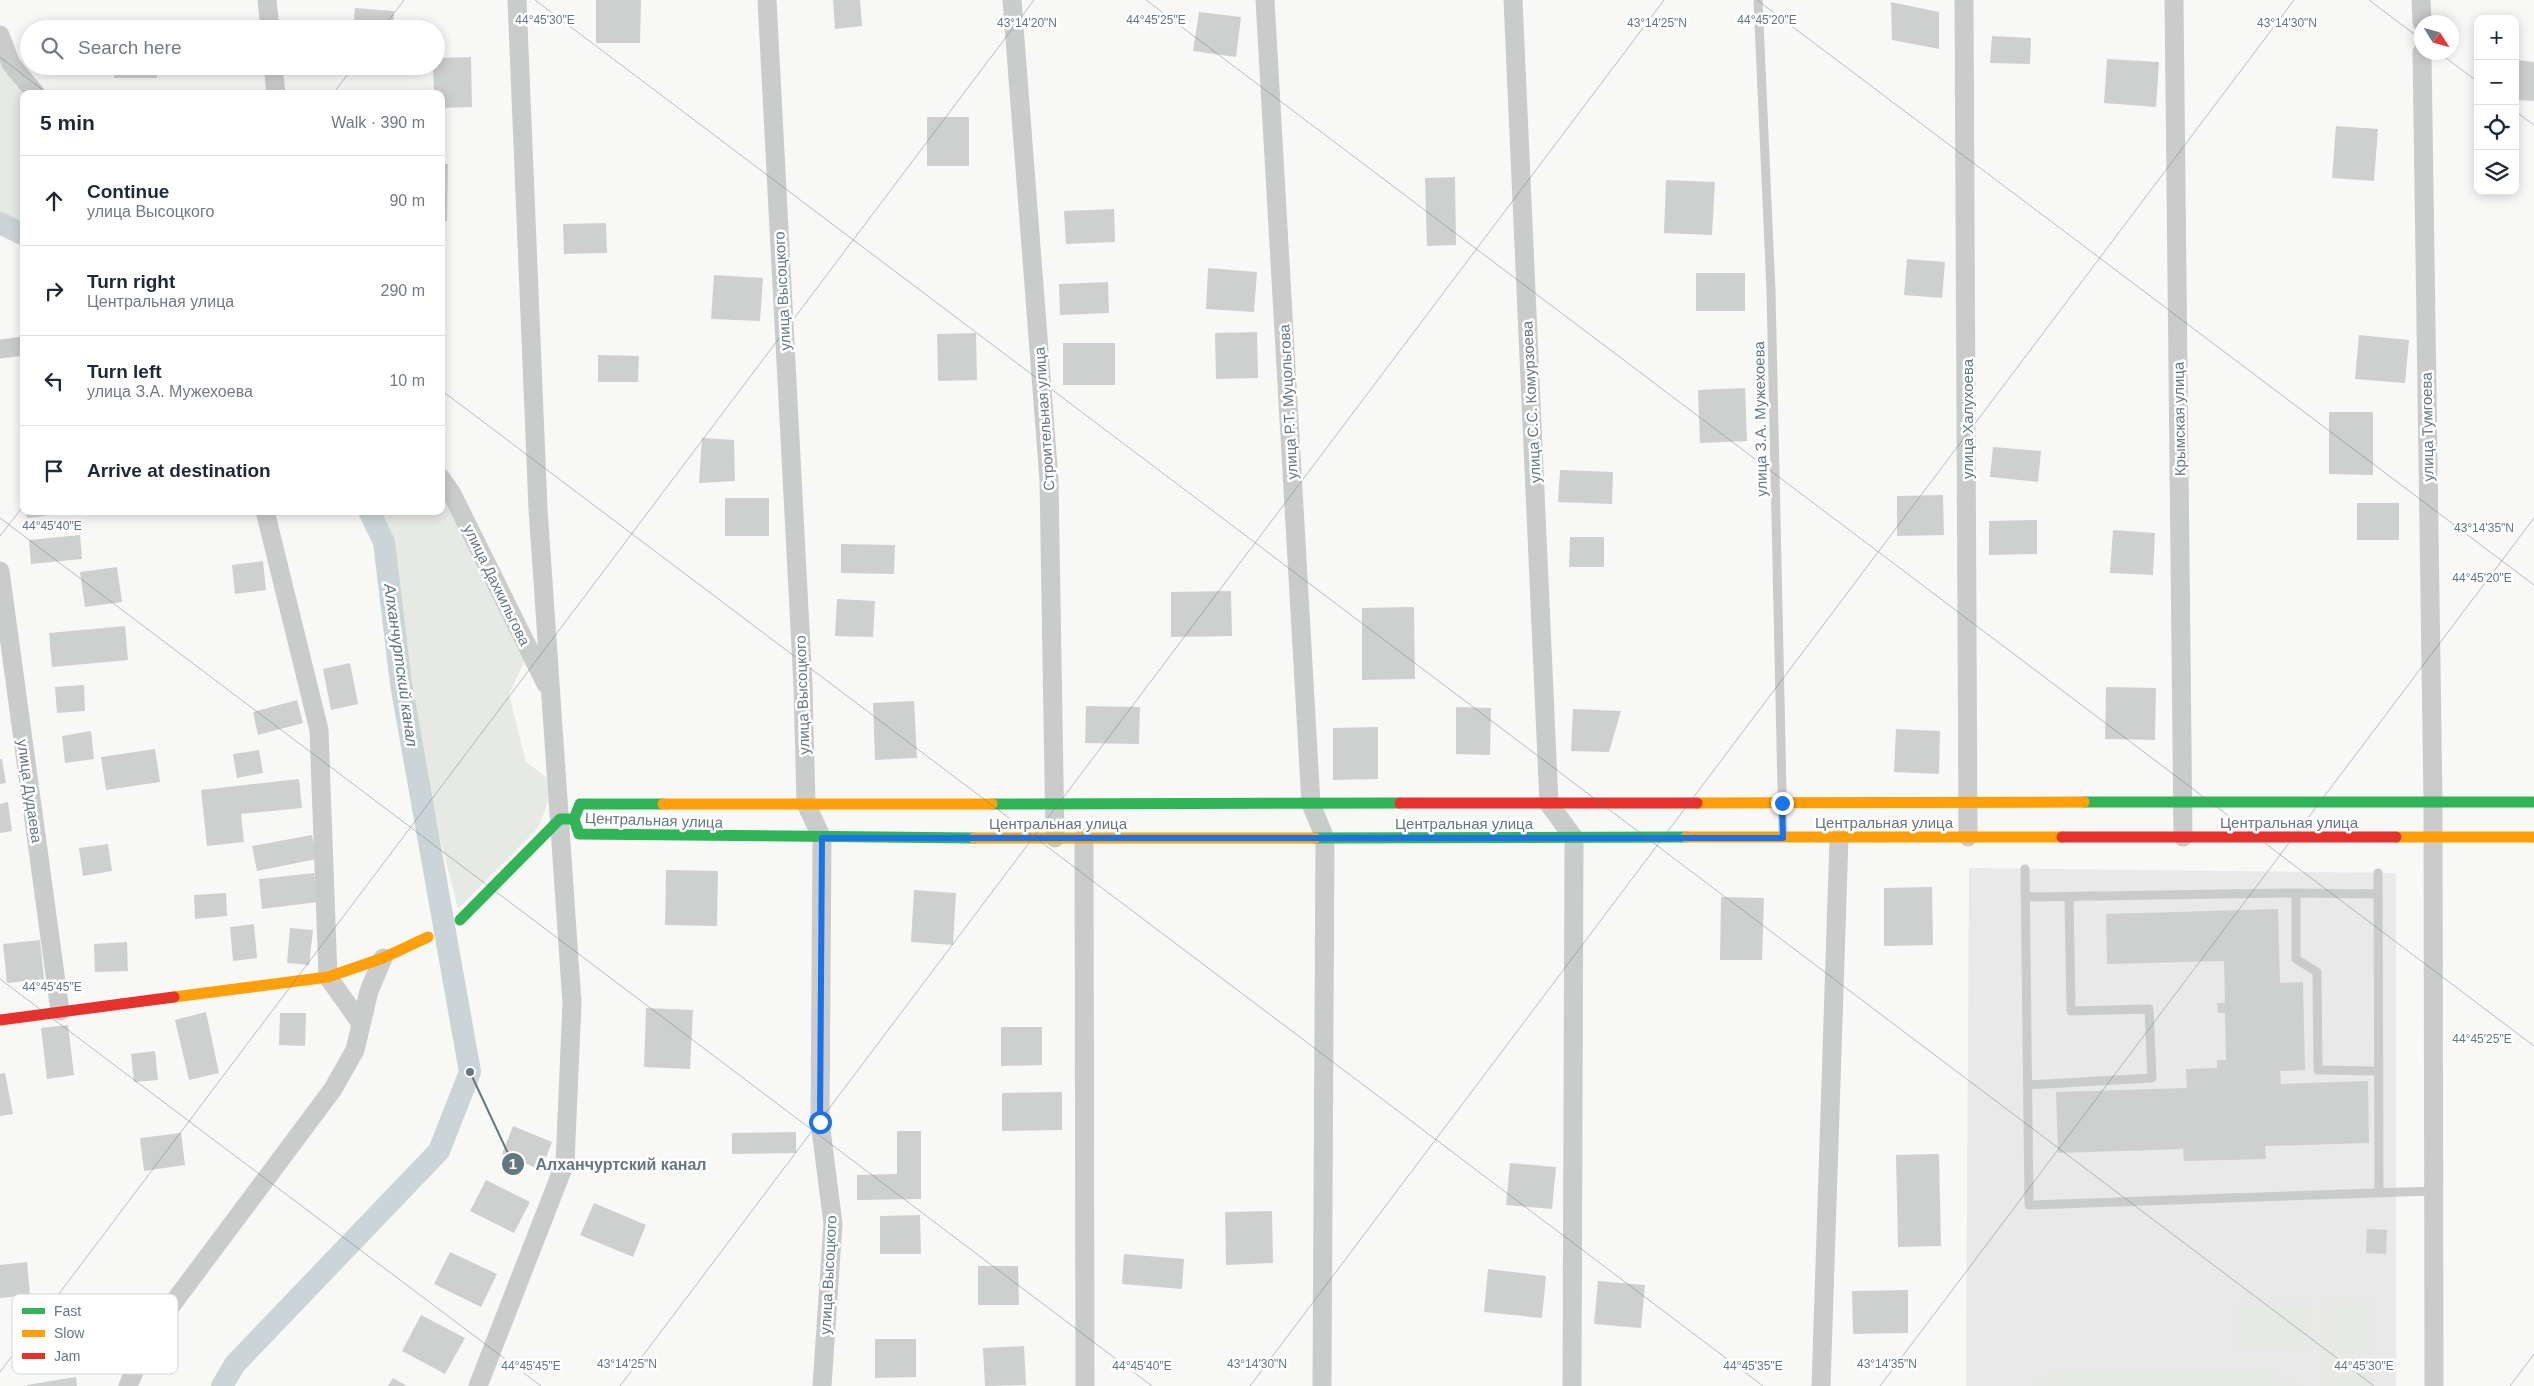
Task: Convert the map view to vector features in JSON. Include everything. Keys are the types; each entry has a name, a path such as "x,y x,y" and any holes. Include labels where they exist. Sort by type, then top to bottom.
{"street":[{"path":"267,0 269,20"},
{"path":"478,1386 565,1164 572,1003 567,819 550,693 538,508 517,0"},
{"name":"улица Высоцкого","path":"767,0 803,686 806,804 822,838 820,1122 833,1224 822,1386"},
{"name":"Строительная улица","path":"1012,0 1050,480 1054,838"},
{"name":"улица Р.Т. Муцольгова","path":"1264,0 1311,804 1325,838"},
{"name":"улица С.С. Комурзоева","path":"1513,0 1549,804"},
{"name":"улица Халухоева","path":"1964,0 1970,803 1968,837"},
{"name":"Крымская улица","path":"2174,0 2183,838"},
{"path":"2421,0 2422,15"},
{"path":"0,36 11,64 20,75"},
{"name":"улица Тумгоева","path":"2422,60 2433,802 2434,1386"},
{"path":"20,75 33,90"},
{"path":"274,75 276,90"},
{"path":"0,349 20,346"},
{"name":"улица Дахкильгова","path":"445,484 452,494 550,693"},
{"path":"266,515 319,730 328,976 360,1022"},
{"name":"улица Дудаева","path":"0,571 60,1011"},
{"name":"Центральная улица","path":"2534,802 580,804 567,819 578,834 822,838 2534,837"},
{"path":"1549,804 1574,838 1572,1386"},
{"path":"460,920 567,819"},
{"path":"1084,838 1086,1386"},
{"path":"1322,1386 1325,838"},
{"path":"1821,1386 1838,838"},
{"path":"0,1020 328,976 383,958 428,937"},
{"path":"178,1297 333,1089 355,1050 360,1022 369,991 383,958"},
{"path":"128,1386 133,1374"}],"lane":[{"name":"улица З.А. Мужехоева","path":"1758,0 1771,291 1783,838"},
{"path":"2025,869 2029,1205 2433,1191"},
{"path":"2378,873 2379,1193"},
{"path":"2025,897 2296,893 2378,894"},
{"path":"2296,893 2296,960 2316,972 2318,1070 2379,1071"},
{"path":"2028,1084 2152,1078 2149,1009 2071,1011 2068,896"}],"shaded area":[{"path":"0,35 22,90 20,90 20,232 0,223"},
{"path":"445,487 525,660 509,694 526,762 547,778 548,802 538,828 458,909 401,684 384,542 371,515 445,515"},
{"path":"1969,868 2396,873 2396,1386 1966,1386"},
{"path":"2327,1297 2375,1298 2372,1386 2324,1386"},
{"path":"2313,1301 2313,1349 2236,1349 2236,1302"},
{"path":"2069,1368 2273,1369 2298,1386 2033,1386 2047,1375"}],"building":[{"path":"596,0 641,0 640,43 596,43"},
{"path":"833,0 860,0 862,26 835,29"},
{"path":"1891,2 1939,12 1939,49 1892,40"},
{"path":"355,8 394,11 394,20 354,20"},
{"path":"1199,12 1241,17 1236,57 1193,51"},
{"path":"1992,36 2031,38 2030,64 1990,63"},
{"path":"471,57 472,107 445,108 445,90 434,90 433,75 445,75 445,58"},
{"path":"2107,59 2159,62 2156,107 2104,103"},
{"path":"2519,60 2534,62 2534,101 2519,100"},
{"path":"114,75 157,75 157,78 114,78"},
{"path":"927,117 969,117 969,166 927,166"},
{"path":"2336,126 2378,129 2374,181 2332,178"},
{"path":"445,164 448,164 447,221 445,221"},
{"path":"1455,177 1456,245 1427,246 1425,178"},
{"path":"1666,180 1715,182 1712,235 1664,233"},
{"path":"1114,209 1115,242 1066,244 1064,211"},
{"path":"606,223 607,253 564,254 563,224"},
{"path":"1907,259 1945,262 1942,298 1904,295"},
{"path":"1208,268 1257,272 1254,312 1206,309"},
{"path":"1696,273 1745,273 1745,311 1696,311"},
{"path":"714,275 763,278 760,321 711,319"},
{"path":"1108,282 1109,313 1060,315 1059,284"},
{"path":"1257,332 1258,378 1216,379 1215,333"},
{"path":"976,333 977,380 938,381 937,334"},
{"path":"2359,335 2409,340 2405,383 2355,379"},
{"path":"1063,343 1115,343 1115,385 1063,385"},
{"path":"598,355 639,356 638,382 598,382"},
{"path":"1745,388 1747,441 1700,443 1698,390"},
{"path":"2329,412 2373,412 2373,475 2329,474"},
{"path":"702,438 734,440 735,481 699,483"},
{"path":"1993,447 2041,451 2038,482 1990,477"},
{"path":"1560,470 1613,472 1612,504 1558,502"},
{"path":"1943,495 1944,535 1897,536 1897,496"},
{"path":"725,498 769,498 769,536 725,536"},
{"path":"2357,503 2399,503 2399,540 2357,540"},
{"path":"27,515 50,515 27,518"},
{"path":"2037,520 2037,554 1989,555 1989,521"},
{"path":"2113,530 2155,533 2153,575 2110,573"},
{"path":"80,535 82,559 31,564 29,540"},
{"path":"1570,537 1604,537 1604,567 1569,567"},
{"path":"841,544 895,545 894,574 841,573"},
{"path":"263,561 266,590 235,594 232,565"},
{"path":"117,567 122,602 85,607 80,572"},
{"path":"1231,591 1232,636 1171,637 1171,592"},
{"path":"837,599 875,601 873,637 835,636"},
{"path":"1414,607 1415,679 1362,680 1362,608"},
{"path":"125,626 128,660 52,667 49,633"},
{"path":"350,663 358,704 331,710 323,669"},
{"path":"84,685 85,711 57,713 55,687"},
{"path":"2106,687 2156,688 2155,740 2105,739"},
{"path":"297,700 303,723 258,735 253,712"},
{"path":"914,701 917,758 875,760 873,703"},
{"path":"1086,706 1140,707 1139,744 1085,743"},
{"path":"1456,707 1491,708 1490,755 1456,754"},
{"path":"1573,709 1621,711 1609,752 1571,751"},
{"path":"1378,727 1378,779 1333,780 1333,728"},
{"path":"1896,729 1940,731 1939,774 1894,772"},
{"path":"91,731 94,759 65,763 62,736"},
{"path":"155,749 160,782 106,790 101,757"},
{"path":"259,750 263,773 237,778 233,754"},
{"path":"0,759 2,759 6,783 0,784"},
{"path":"299,779 302,808 241,814 244,842 207,846 201,790"},
{"path":"8,802 12,831 0,833 0,804"},
{"path":"312,835 317,859 257,871 252,846"},
{"path":"108,844 112,871 83,876 79,848"},
{"path":"666,870 718,871 717,926 665,925"},
{"path":"314,873 318,902 262,909 259,879"},
{"path":"1932,887 1933,945 1884,946 1884,888"},
{"path":"914,890 956,893 953,945 911,942"},
{"path":"226,893 227,916 195,919 194,895"},
{"path":"1721,897 1764,898 1762,960 1720,960"},
{"path":"2278,909 2280,983 2303,982 2305,1070 2280,1071 2281,1084 2368,1081 2369,1143 2265,1146 2266,1159 2184,1161 2183,1149 2058,1153 2056,1092 2187,1088 2186,1069 2217,1068 2217,1060 2226,1060 2225,1013 2218,1013 2217,1003 2225,1003 2224,961 2107,964 2106,914"},
{"path":"254,924 257,958 233,961 230,927"},
{"path":"290,928 313,930 309,965 287,963"},
{"path":"40,940 44,979 7,983 3,944"},
{"path":"127,942 128,971 95,972 94,944"},
{"path":"646,1008 693,1010 690,1069 644,1067"},
{"path":"206,1012 219,1073 189,1080 175,1020"},
{"path":"280,1013 306,1013 305,1046 279,1045"},
{"path":"68,1025 74,1075 47,1079 41,1028"},
{"path":"1001,1027 1042,1027 1042,1065 1001,1066"},
{"path":"155,1051 158,1080 134,1082 131,1054"},
{"path":"5,1073 13,1114 0,1116 0,1074"},
{"path":"1062,1092 1062,1130 1002,1131 1002,1093"},
{"path":"513,1126 552,1142 541,1170 502,1154"},
{"path":"897,1131 921,1131 921,1199 857,1200 857,1175 897,1174"},
{"path":"796,1132 796,1153 732,1154 732,1133"},
{"path":"181,1133 185,1165 144,1171 140,1138"},
{"path":"1939,1154 1941,1246 1898,1247 1896,1155"},
{"path":"1510,1163 1556,1167 1552,1209 1506,1205"},
{"path":"486,1180 530,1202 514,1233 470,1211"},
{"path":"594,1203 646,1225 633,1257 580,1235"},
{"path":"1272,1211 1273,1263 1226,1265 1225,1212"},
{"path":"920,1215 921,1254 880,1254 880,1216"},
{"path":"2367,1229 2387,1230 2386,1254 2366,1253"},
{"path":"450,1252 497,1274 481,1307 434,1284"},
{"path":"1124,1254 1184,1259 1182,1289 1122,1284"},
{"path":"27,1262 30,1294 12,1294 12,1297 0,1298 0,1265"},
{"path":"978,1266 1018,1266 1019,1305 978,1305"},
{"path":"1488,1269 1546,1276 1542,1318 1484,1312"},
{"path":"1598,1281 1645,1285 1641,1328 1594,1324"},
{"path":"1908,1290 1908,1333 1853,1334 1852,1291"},
{"path":"421,1315 465,1338 445,1374 402,1351"},
{"path":"875,1339 916,1339 916,1377 875,1378"},
{"path":"1024,1346 1026,1385 985,1386 983,1348"},
{"path":"76,1377 77,1386 27,1386 27,1385"},
{"path":"393,1378 407,1386 388,1386"}],"waterway":[{"name":"Алханчуртский канал","path":"0,223 20,233"},
{"name":"Алханчуртский канал","path":"222,1386 235,1364 439,1151 470,1072 401,684 384,542 371,515"}],"traffic: fast":[{"path":"2084,802 2534,802"},
{"path":"992,804 1400,803"},
{"path":"663,804 580,804 574,819 579,834 974,838"},
{"path":"460,920 560,819 574,819"},
{"path":"1315,838 1686,837"}],"traffic: slow":[{"path":"1697,803 2084,802"},
{"path":"663,804 992,804"},
{"path":"1686,837 2062,837"},
{"path":"2396,837 2534,837"},
{"path":"974,838 1315,838"},
{"path":"174,997 328,977 383,958 428,937"}],"traffic: jam":[{"path":"1400,803 1697,803"},
{"path":"2062,837 2396,837"},
{"path":"0,1020 174,997"}],"place":[{"name":"Алханчуртский канал","path":"470,1072"}],"route":[{"path":"820,1122 822,838 1783,838 1782,803"}]}
